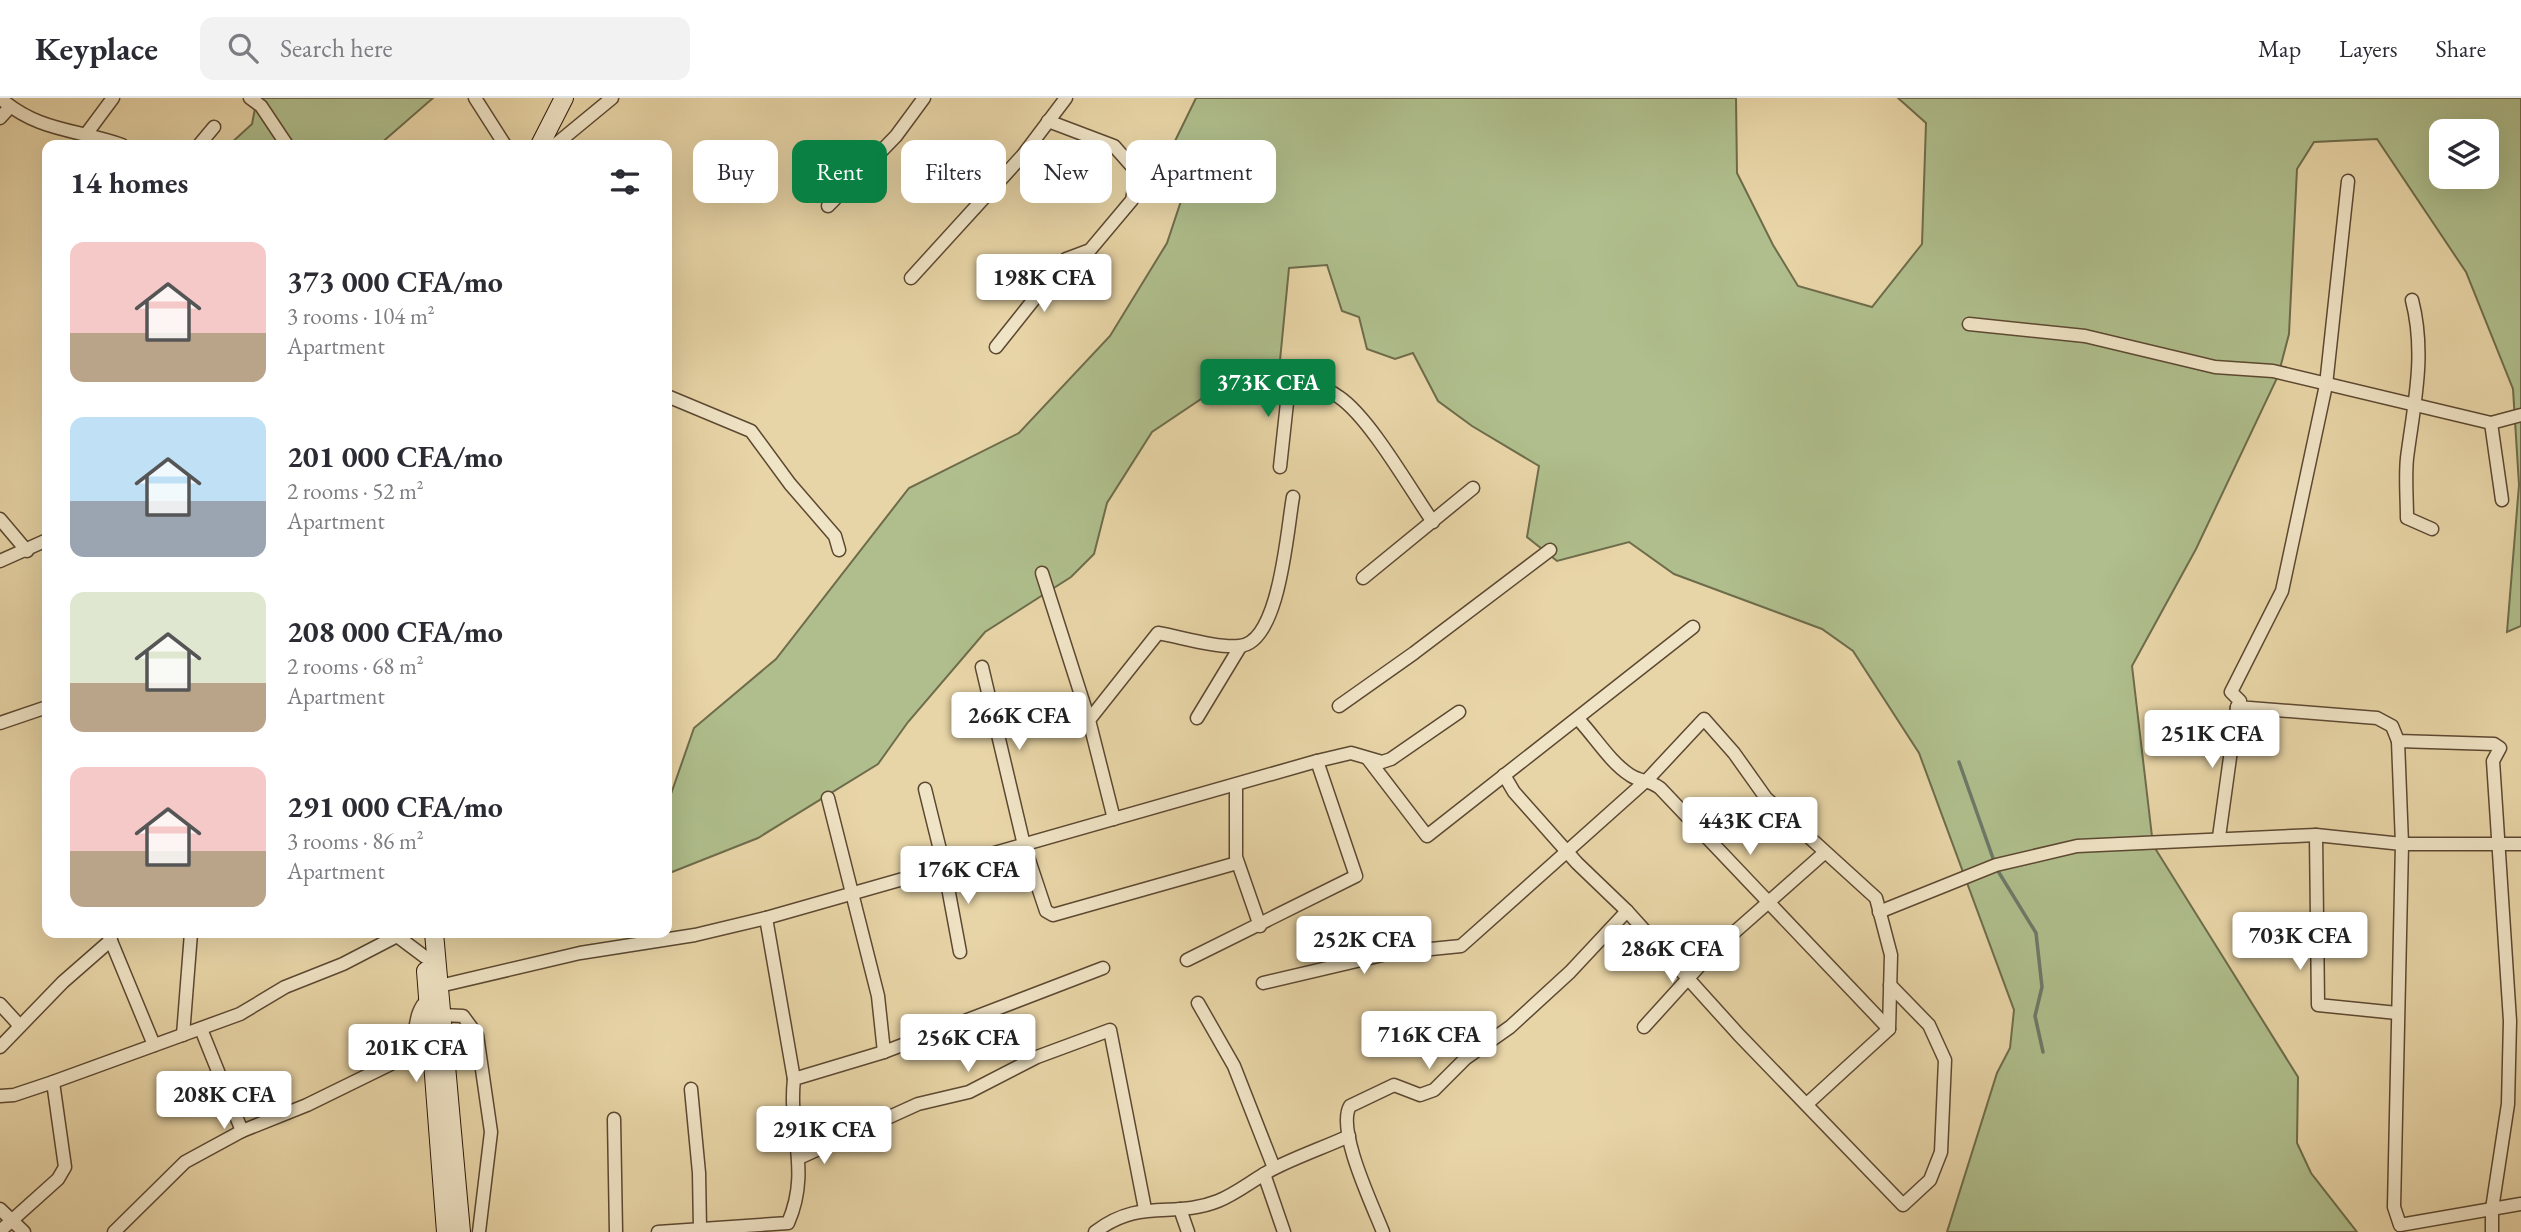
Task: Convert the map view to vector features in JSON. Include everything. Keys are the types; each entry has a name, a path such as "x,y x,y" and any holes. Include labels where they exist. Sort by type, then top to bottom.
{"main road":[{"path":"543,140 566,102"},
{"path":"551,140 566,102"},
{"path":"423,938 431,991 446,1232"},
{"path":"434,938 431,991 441,1015 461,1232"}],"street":[{"path":"0,98 40,124 71,134 87,133 107,140"},
{"path":"87,133 113,98"},
{"path":"250,98 261,106 284,140"},
{"path":"475,98 502,140"},
{"path":"561,140 612,98"},
{"path":"828,206 896,136 923,98"},
{"path":"911,278 1023,155 1066,98"},
{"path":"0,118 10,107"},
{"path":"996,347 1066,259 1090,250 1132,200 1137,172 1114,146 1048,121"},
{"path":"203,140 214,127"},
{"path":"2219,837 2240,701 2231,692 2282,591 2326,385 2348,181"},
{"path":"2412,300 2419,330 2415,405 2406,461 2407,519 2432,529"},
{"path":"1969,324 2085,336 2215,367 2273,371 2491,423 2521,415"},
{"path":"1280,467 1290,375 1324,387 1342,399 1369,427 1433,522"},
{"path":"672,398 751,431 790,484 835,536 839,550"},
{"path":"2491,423 2502,500"},
{"path":"1363,578 1473,488"},
{"path":"1197,718 1240,647 1254,640 1272,614 1293,497"},
{"path":"0,519 27,551"},
{"path":"0,561 42,543"},
{"path":"1339,706 1415,653 1550,550"},
{"path":"1042,573 1088,720 1114,819"},
{"path":"1368,759 1427,836 1579,720 1693,627"},
{"path":"1088,720 1158,633 1240,647"},
{"path":"982,667 1024,845 1046,911 1053,915 1237,863"},
{"path":"2237,707 2377,718 2392,726 2398,741 2402,845 2394,1207 2400,1225 2521,1204"},
{"path":"0,723 42,709"},
{"path":"672,936 695,935 766,918 1236,785 1304,762 1351,753 1382,762 1391,759 1459,712"},
{"path":"1263,983 1391,953 1461,946 1647,779 1704,719 1734,753 1766,798 1823,854 1876,898 1891,955 1889,1030 1808,1103"},
{"path":"1579,720 1622,770 1633,778 1647,779 1712,840 1889,1030"},
{"path":"2398,741 2494,744 2500,748 2493,761 2510,1021 2508,1104 2492,1209 2492,1232"},
{"path":"1187,960 1356,876 1317,761"},
{"path":"1504,775 1514,792 1567,851 1627,911 1771,1069 1808,1103 1903,1205 1930,1180 1941,1152 1945,1060 1929,1026 1890,985"},
{"path":"1236,785 1237,863 1260,926"},
{"path":"925,789 944,866 960,952"},
{"path":"828,798 880,1003 884,1052"},
{"path":"2316,835 2318,1005 2397,1013"},
{"path":"1879,912 1996,865 2077,846 2219,837 2316,835 2402,845 2521,845"},
{"path":"1644,1027 1688,977 1768,901 1823,854"},
{"path":"1383,1232 1349,1136 1347,1114 1350,1106 1394,1085 1420,1095 1434,1090 1466,1058 1510,1027 1570,972 1627,911"},
{"path":"658,1232 746,1229 788,1223 799,1193 799,1158 792,1113 794,1079 766,918"},
{"path":"0,1047 107,938"},
{"path":"110,938 154,1045"},
{"path":"183,1035 191,938"},
{"path":"0,1096 14,1095 53,1082 240,1014 285,987 343,964 390,938"},
{"path":"402,938 425,957"},
{"path":"114,1232 185,1163 242,1131 307,1105 407,1056 418,1008 431,991 529,963 639,938"},
{"path":"794,1079 884,1052 1103,968"},
{"path":"1198,1003 1234,1066 1269,1171 1284,1232"},
{"path":"0,1004 20,1026"},
{"path":"441,1015 463,1016 477,1035 491,1132 479,1232"},
{"path":"201,1029 242,1131"},
{"path":"799,1158 918,1104 968,1092 1037,1057 1110,1030 1145,1209"},
{"path":"0,1231 58,1179 65,1167 53,1082"},
{"path":"691,1088 699,1173 700,1229"},
{"path":"614,1119 616,1232"},
{"path":"1095,1232 1110,1220 1145,1209 1180,1209 1218,1201 1269,1171 1349,1136"},
{"path":"0,1209 23,1232"},
{"path":"1180,1209 1188,1232"}],"green space":[{"path":"257,98 433,98 385,140 234,140 252,124"},
{"path":"1196,98 1736,98 1737,173 1773,245 1798,286 1872,307 1922,244 1926,123 1898,98 2521,98 2521,626 2507,632 2519,485 2513,389 2466,272 2377,139 2314,142 2297,169 2289,334 2278,376 2196,549 2132,666 2153,845 2298,1077 2297,1143 2311,1173 2357,1232 1947,1232 1997,1073 2010,1048 2014,1010 1919,753 1853,651 1822,629 1674,574 1629,542 1557,561 1527,537 1539,466 1472,426 1438,401 1413,353 1395,359 1367,349 1359,317 1342,311 1327,265 1289,268 1278,381 1222,385 1152,432 1107,503 1094,554 1071,577 985,632 908,722 878,764 758,838 672,872 672,791 694,728 776,659 909,488 1019,433 1110,336 1167,243 1180,203 1276,203 1276,140 1175,140"}],"waterway":[{"path":"1959,762 1994,861"},
{"path":"1998,871 2036,933 2042,987 2035,1016 2043,1052"}]}
